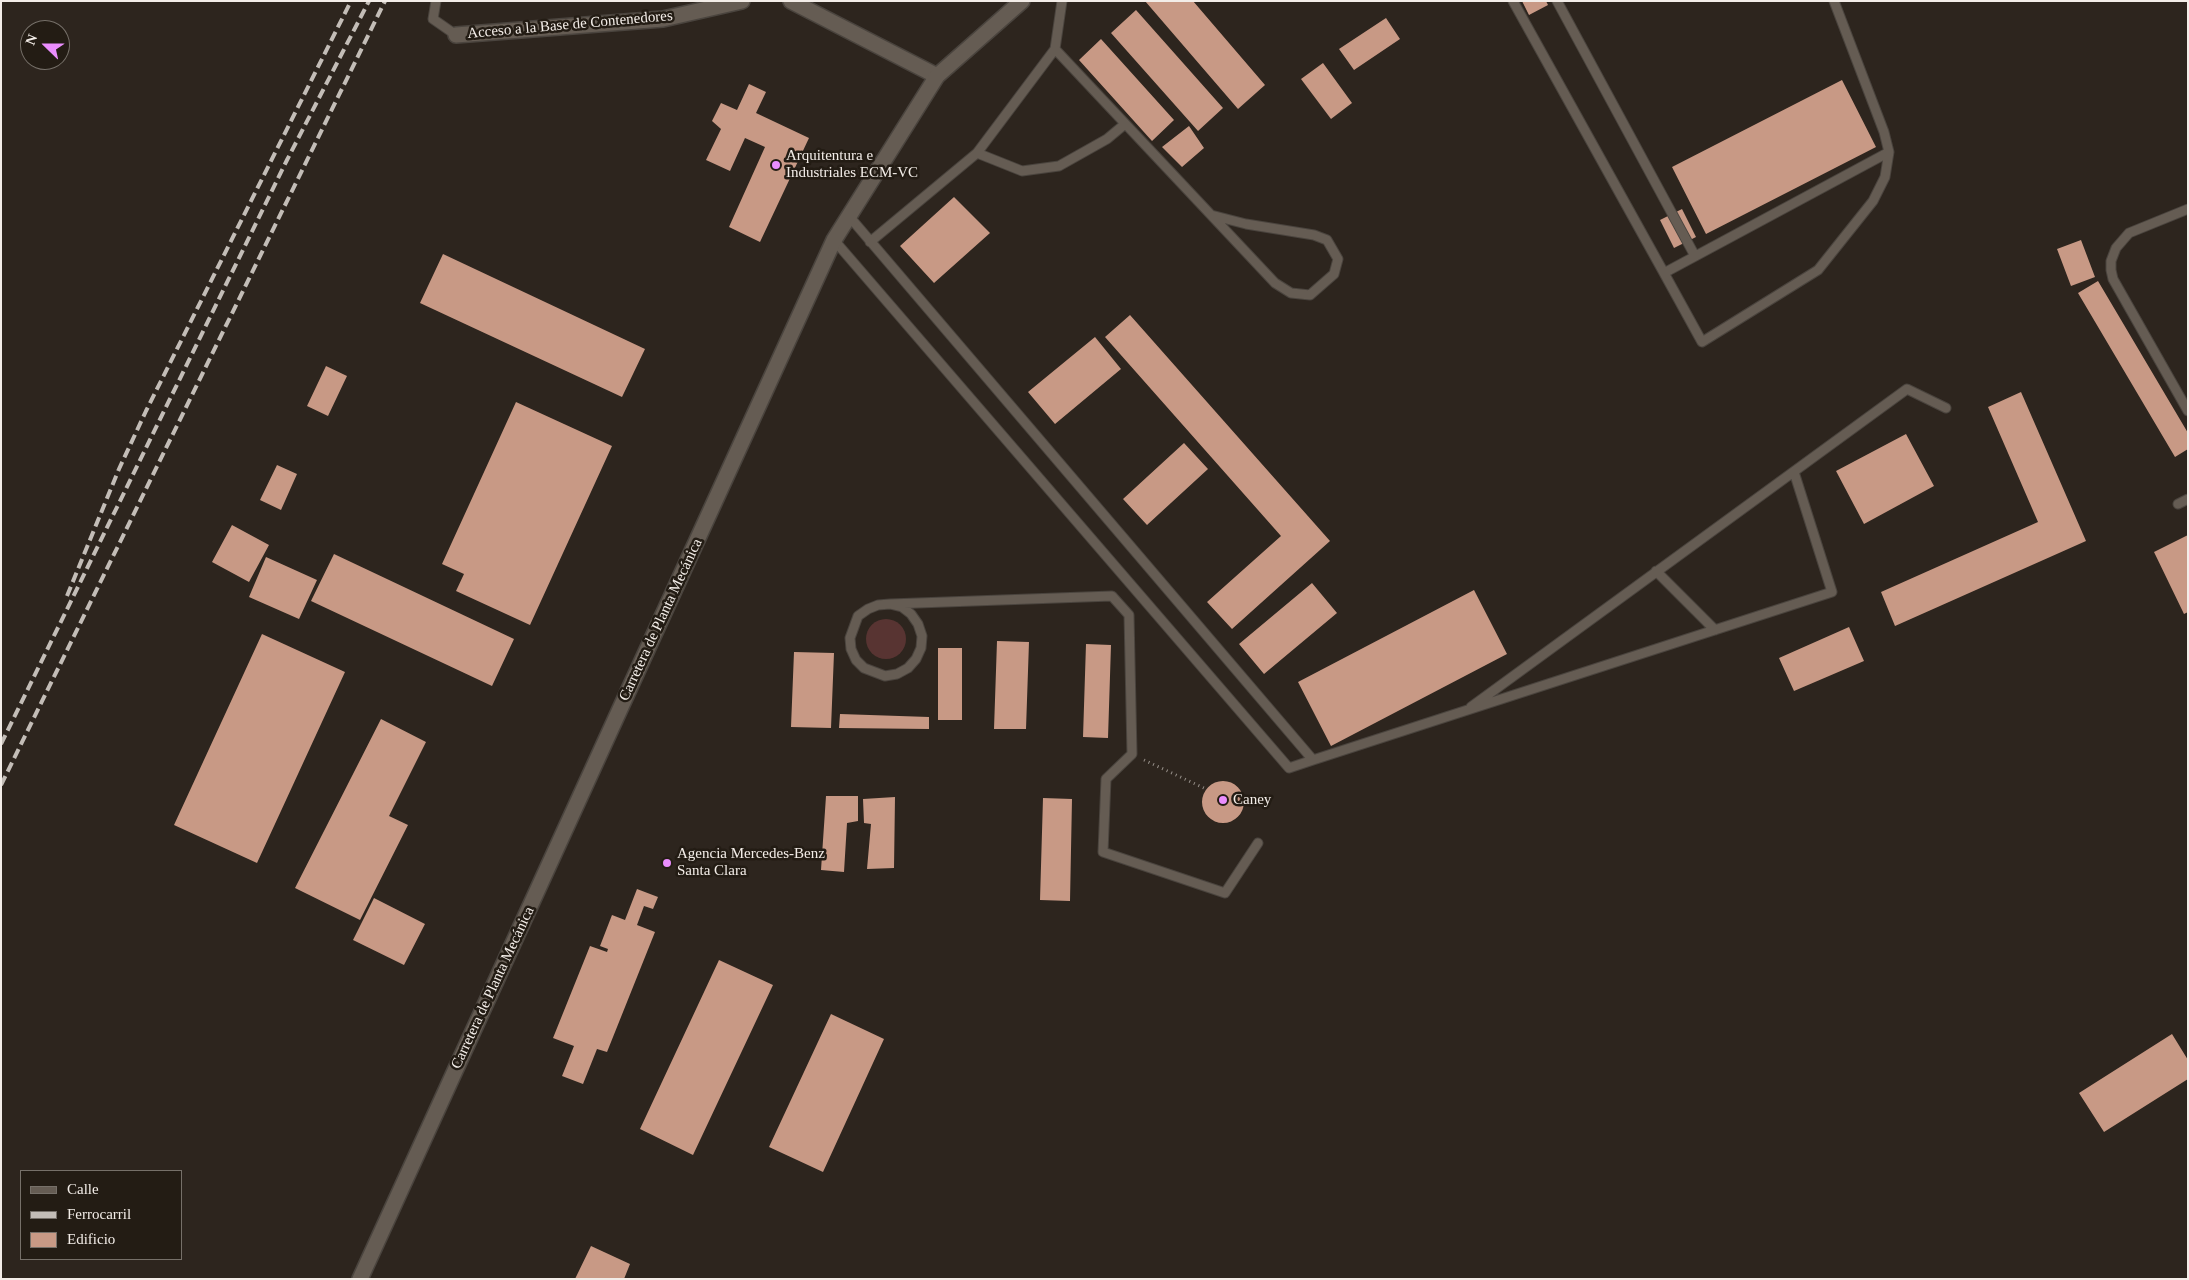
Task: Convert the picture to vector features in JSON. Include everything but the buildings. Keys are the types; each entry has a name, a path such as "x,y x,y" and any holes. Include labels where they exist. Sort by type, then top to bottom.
{"street":[{"name":"Acceso a la Base de Contenedores","path":"456,35 663,19 742,1"},
{"path":"791,1 937,76"},
{"name":"Carretera de Planta Mecánica","path":"360,1279 834,240 937,76 1022,1"}],"lane":[{"path":"436,1 433,19 456,35"},
{"path":"870,242 977,153 1055,50 1062,1"},
{"path":"1513,1 1702,342 1818,270 1873,201 1885,177 1889,152 1884,132 1834,1"},
{"path":"1557,1 1695,256"},
{"path":"1055,50 1275,283 1291,293 1310,295 1334,274 1338,259 1327,240 1314,235 1246,224 1211,215"},
{"path":"977,153 1022,171 1059,166 1107,139 1126,124"},
{"path":"1664,273 1889,152"},
{"path":"2188,209 2129,233 2116,248 2111,261 2113,278 2188,410"},
{"path":"848,215 1313,760"},
{"path":"834,240 1288,768 1832,592 1794,472"},
{"path":"1464,711 1907,390 1946,408"},
{"path":"2178,504 2188,499"},
{"path":"1656,571 1715,630"},
{"path":"890,604 902,607 911,614 918,624 922,636 918,654 908,668 897,674 885,676 864,668 851,649 850,638 858,616 873,606 890,604 1112,596 1129,615 1132,754 1106,779 1103,852 1225,893 1258,843"}],"path":[{"path":"1132,754 1206,790"}],"shaded area":[{"path":"890,619 897,622 903,628 906,639 905,647 897,656 890,659 882,659 875,656 867,647 866,635 869,628 878,620"}],"railway":[{"path":"67,596 119,469 146,411 351,1"},
{"path":"1,744 287,160 369,1"},
{"path":"1,785 385,1"}],"place":[{"name":"Arquitentura e Industriales ECM-VC","path":"776,165"},
{"name":"Caney","path":"1223,800"},
{"name":"Agencia Mercedes-Benz Santa Clara","path":"667,863"}]}
